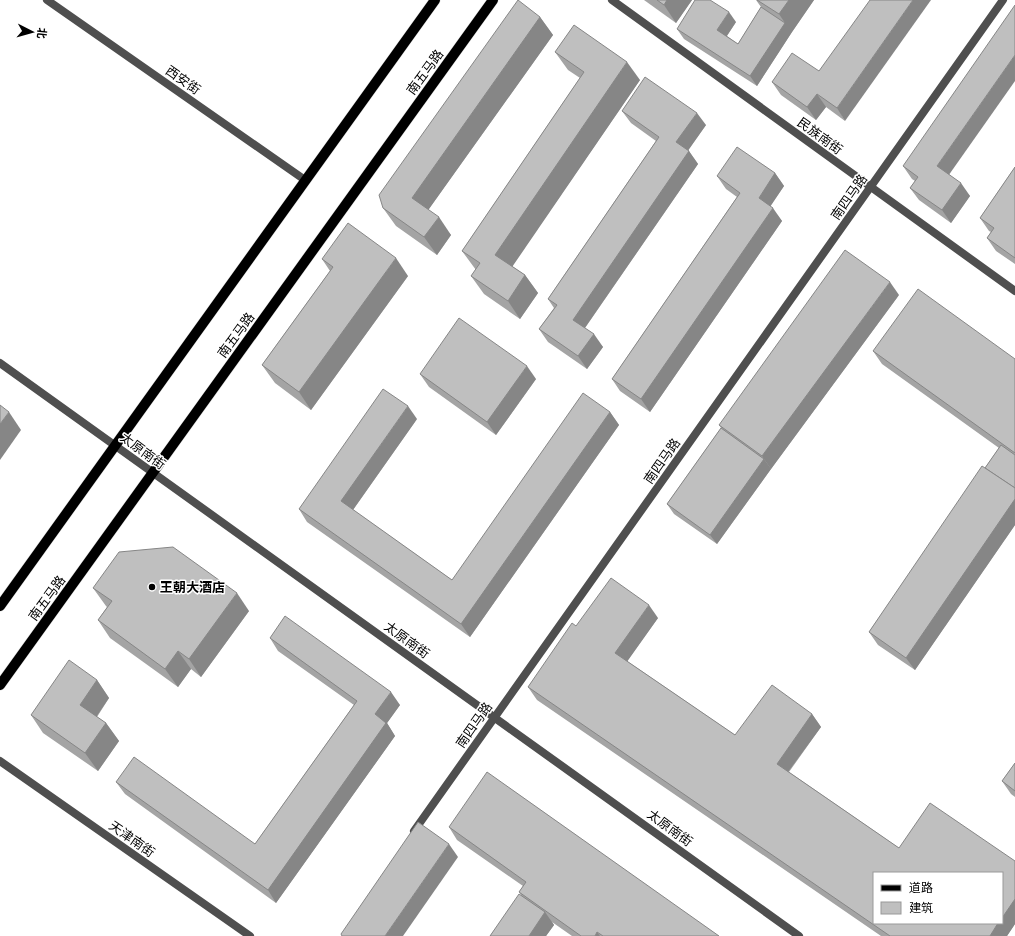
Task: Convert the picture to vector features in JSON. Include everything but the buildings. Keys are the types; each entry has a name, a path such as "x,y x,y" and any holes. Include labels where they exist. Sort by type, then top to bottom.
{"main road":[{"path":"0,606 435,0"},
{"name":"南五马路","path":"0,685 493,0"}],"street":[{"name":"西安街","path":"47,0 305,180"},
{"name":"民族南街","path":"612,0 1015,291"},
{"name":"南四马路","path":"408,840 1003,0"},
{"name":"太原南街","path":"0,363 799,936"},
{"name":"天津南街","path":"0,761 250,936"}],"place":[{"name":"王朝大酒店","path":"152,587"}]}
